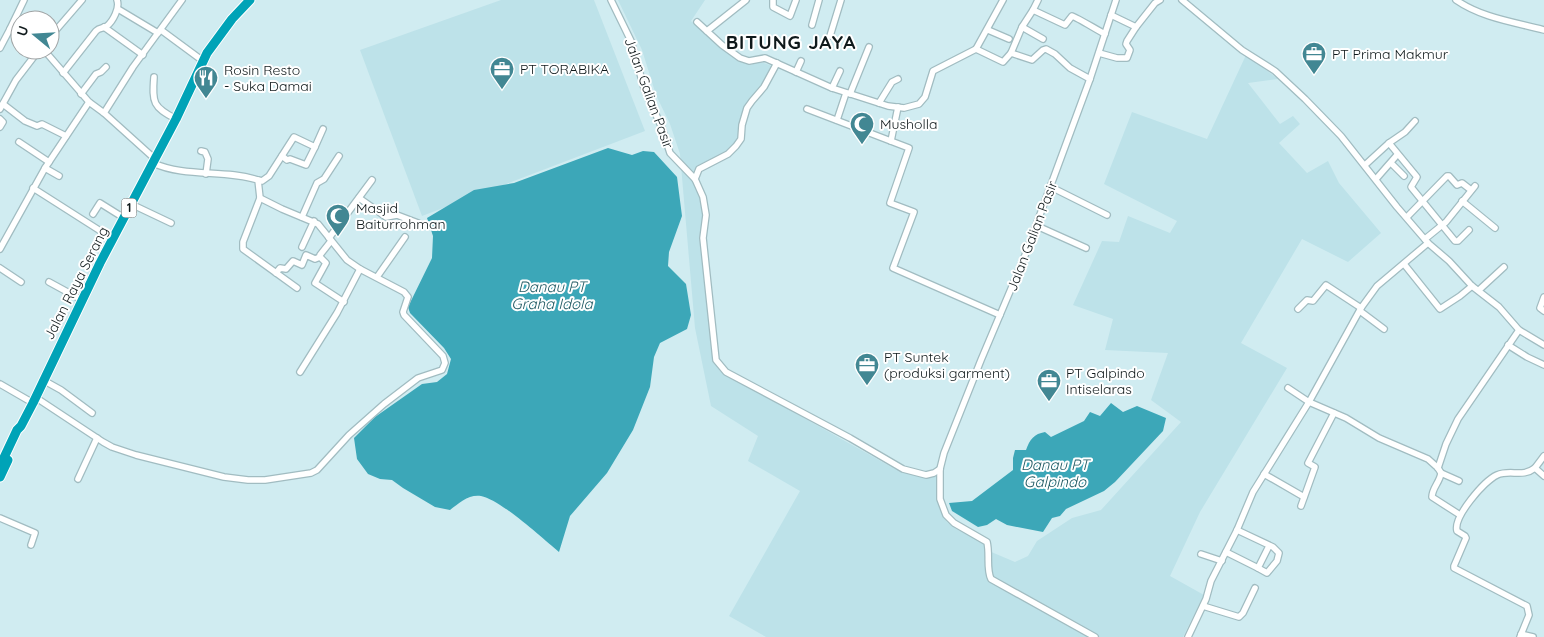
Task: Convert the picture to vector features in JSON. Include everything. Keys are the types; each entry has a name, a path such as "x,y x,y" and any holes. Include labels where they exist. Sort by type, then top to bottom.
{"highway":[{"name":"Jalan Raya Serang","path":"0,466 5,453 22,431 22,426 43,380 82,300 176,119 203,61 217,39 250,0"},
{"name":"Jalan Raya Serang","path":"0,477 5,453"}],"street":[{"path":"60,25 82,0"},
{"path":"63,73 96,31 107,25 118,9 117,0"},
{"path":"104,113 182,0"},
{"name":"Jalan Galian Pasir","path":"611,0 631,41 644,88 662,128 670,153 695,179"},
{"path":"707,31 746,0"},
{"path":"773,0 773,7 790,16 796,0"},
{"path":"812,25 819,0"},
{"path":"830,36 841,0"},
{"path":"697,22 740,58 749,61 763,57 832,88 879,103 904,108 919,104 925,97 933,72 976,50 1003,0"},
{"path":"976,50 1003,62 1011,54 1022,27 1038,0"},
{"name":"Jalan Galian Pasir","path":"940,469 967,394 1037,226 1090,79 1116,0"},
{"path":"1099,53 1117,58 1127,58 1130,50 1126,44 1127,42 1136,27 1155,3 1160,0"},
{"path":"1182,0 1242,50 1275,71 1341,136 1426,241 1449,261 1472,286 1499,307 1519,330 1544,345"},
{"path":"1456,0 1463,5 1503,21 1544,30"},
{"path":"118,9 160,31 203,61"},
{"path":"1033,10 1065,25 1072,16 1077,14 1087,25 1105,34"},
{"path":"1111,15 1136,27"},
{"path":"104,27 143,54"},
{"path":"1022,27 1043,39"},
{"path":"0,48 10,29"},
{"path":"988,30 1009,39"},
{"path":"837,120 869,47"},
{"path":"1011,54 1032,60 1042,50 1046,49 1055,54 1070,68 1090,79"},
{"path":"31,60 16,80 1,107 25,121 37,126 43,125 66,136"},
{"path":"52,60 88,102 104,113 154,161 172,170 206,174 238,174 262,181 269,176 294,137 314,147"},
{"path":"796,72 801,61"},
{"path":"778,63 764,88 747,108 739,143 728,154 699,169 695,179 703,197 706,215 703,238 715,353 718,364 726,372 850,438 902,469 926,475 940,469"},
{"path":"81,94 96,74 106,67"},
{"path":"832,88 840,71"},
{"path":"154,77 153,94 156,106 159,110 176,119"},
{"path":"879,103 892,82 898,80"},
{"path":"0,249 33,188 88,102"},
{"path":"890,141 898,107"},
{"path":"807,109 909,148 890,202 914,212 893,268 1000,316"},
{"path":"0,119 3,122 0,127"},
{"path":"1365,165 1415,122"},
{"path":"282,156 287,160 291,159 306,165 323,129"},
{"path":"19,142 59,176"},
{"path":"1389,143 1417,177 1411,188 1456,241 1469,230"},
{"path":"201,151 205,152 208,157 206,174"},
{"path":"1376,180 1397,155"},
{"path":"302,216 317,183 324,179 339,156"},
{"path":"1391,163 1404,176"},
{"path":"1188,637 1203,606 1210,581 1237,530 1253,492 1310,402 1360,309 1377,286 1404,264 1443,225 1473,188 1462,183 1457,185 1448,176 1407,217"},
{"path":"258,180 260,198 243,242 243,249 297,288"},
{"path":"276,273 280,268 286,269 293,261 302,265 306,256 315,259 320,257 372,180"},
{"path":"1051,187 1108,215"},
{"path":"33,188 113,239"},
{"path":"0,384 34,400 112,447 131,454 237,479 265,480 311,473 317,470 349,435 384,404 418,378 440,371 444,367 445,362 443,356 402,312 408,297 407,295 400,289 360,269 347,260 322,227 314,221 282,210 260,198"},
{"path":"359,198 386,218 397,215 418,223"},
{"path":"1462,201 1495,228"},
{"path":"93,214 100,203 124,218"},
{"path":"131,204 171,223"},
{"path":"302,247 314,221"},
{"path":"1037,226 1086,248"},
{"path":"376,277 405,237"},
{"path":"320,257 326,263 315,283 344,302"},
{"path":"1404,264 1439,308 1460,296 1472,286"},
{"path":"1479,290 1504,267"},
{"path":"0,268 21,282"},
{"path":"300,372 344,302 360,269"},
{"path":"48,282 82,300"},
{"path":"1298,309 1306,300 1313,301 1326,285 1384,329"},
{"path":"1544,297 1540,308 1544,312"},
{"path":"1460,515 1432,497 1432,493 1440,478 1446,444 1458,419 1519,330"},
{"path":"1508,345 1544,365"},
{"path":"43,380 92,412"},
{"path":"1288,388 1310,402 1379,438 1428,459 1440,470 1459,481"},
{"path":"1301,506 1315,467 1308,463 1334,413"},
{"path":"78,479 97,438"},
{"path":"1533,637 1521,635 1529,614 1527,606 1454,568 1466,538 1456,530 1460,515 1474,496 1496,476 1509,473 1523,474 1535,468 1544,456"},
{"path":"1535,468 1544,476"},
{"path":"940,469 942,507 946,515 954,523 987,542 991,579 1025,596 1095,637"},
{"path":"1264,474 1304,497"},
{"path":"0,518 35,534 31,546"},
{"path":"1226,552 1267,573 1279,557 1280,553 1277,550 1237,530"},
{"path":"1258,568 1269,546"},
{"path":"1201,554 1222,561"},
{"path":"1203,606 1239,618 1255,588"}],"shaded area":[{"name":"PT TORABIKA","path":"501,0 594,0 645,131 422,216 360,50"},
{"path":"618,0 705,0 691,21 737,60 751,65 759,61 772,66 758,91 748,101 743,114 740,137 728,150 700,164 694,170 695,185 700,196 704,215 700,232 714,361 720,371 895,469 922,477 936,476 938,502 947,522 956,529 983,542 989,551 1015,562 1028,556 1037,541 1072,518 1101,510 1181,422 1151,400 1168,353 1105,350 1113,319 1073,305 1102,241 1119,242 1128,216 1170,233 1177,221 1104,184 1132,112 1207,139 1246,55 1278,79 1248,83 1280,124 1293,116 1300,124 1279,143 1307,173 1328,161 1339,183 1381,233 1348,262 1302,239 1241,343 1287,368 1200,512 1170,576 1204,595 1183,637 766,637 729,616 800,491 748,461 758,436 711,406 695,328 680,154 670,124 656,95 642,50"}],"water":[{"name":"Danau PT Graha Idola","path":"608,148 632,155 643,151 654,152 677,177 682,216 669,252 668,266 686,284 691,315 687,329 660,343 654,357 650,387 633,430 607,473 570,516 559,552 521,520 489,499 481,496 472,496 450,510 435,507 392,480 380,479 368,474 357,459 354,438 375,417 422,384 437,382 447,374 451,359 444,348 410,313 408,307 432,258 433,236 427,218 474,190 514,183"},
{"name":"Danau PT Galpindo","path":"1111,403 1123,412 1137,406 1166,418 1163,431 1115,482 1104,491 1066,509 1060,516 1052,518 1043,532 1007,525 996,519 987,525 978,527 952,511 949,503 972,501 1013,470 1015,450 1026,450 1035,436 1045,432 1051,437 1084,421 1090,412 1100,416"}],"place":[{"name":"PT Prima Makmur","path":"1314,75"},
{"name":"PT TORABIKA","path":"502,90"},
{"name":"Rosin Resto - Suka Damai","path":"206,99"},
{"name":"Musholla","path":"862,145"},
{"name":"Masjid Baiturrohman","path":"338,237"},
{"name":"PT Suntek (produksi garment)","path":"867,386"},
{"name":"PT Galpindo Intiselaras","path":"1049,402"}],"district":[{"name":"BITUNG JAYA","path":"791,42"}]}
